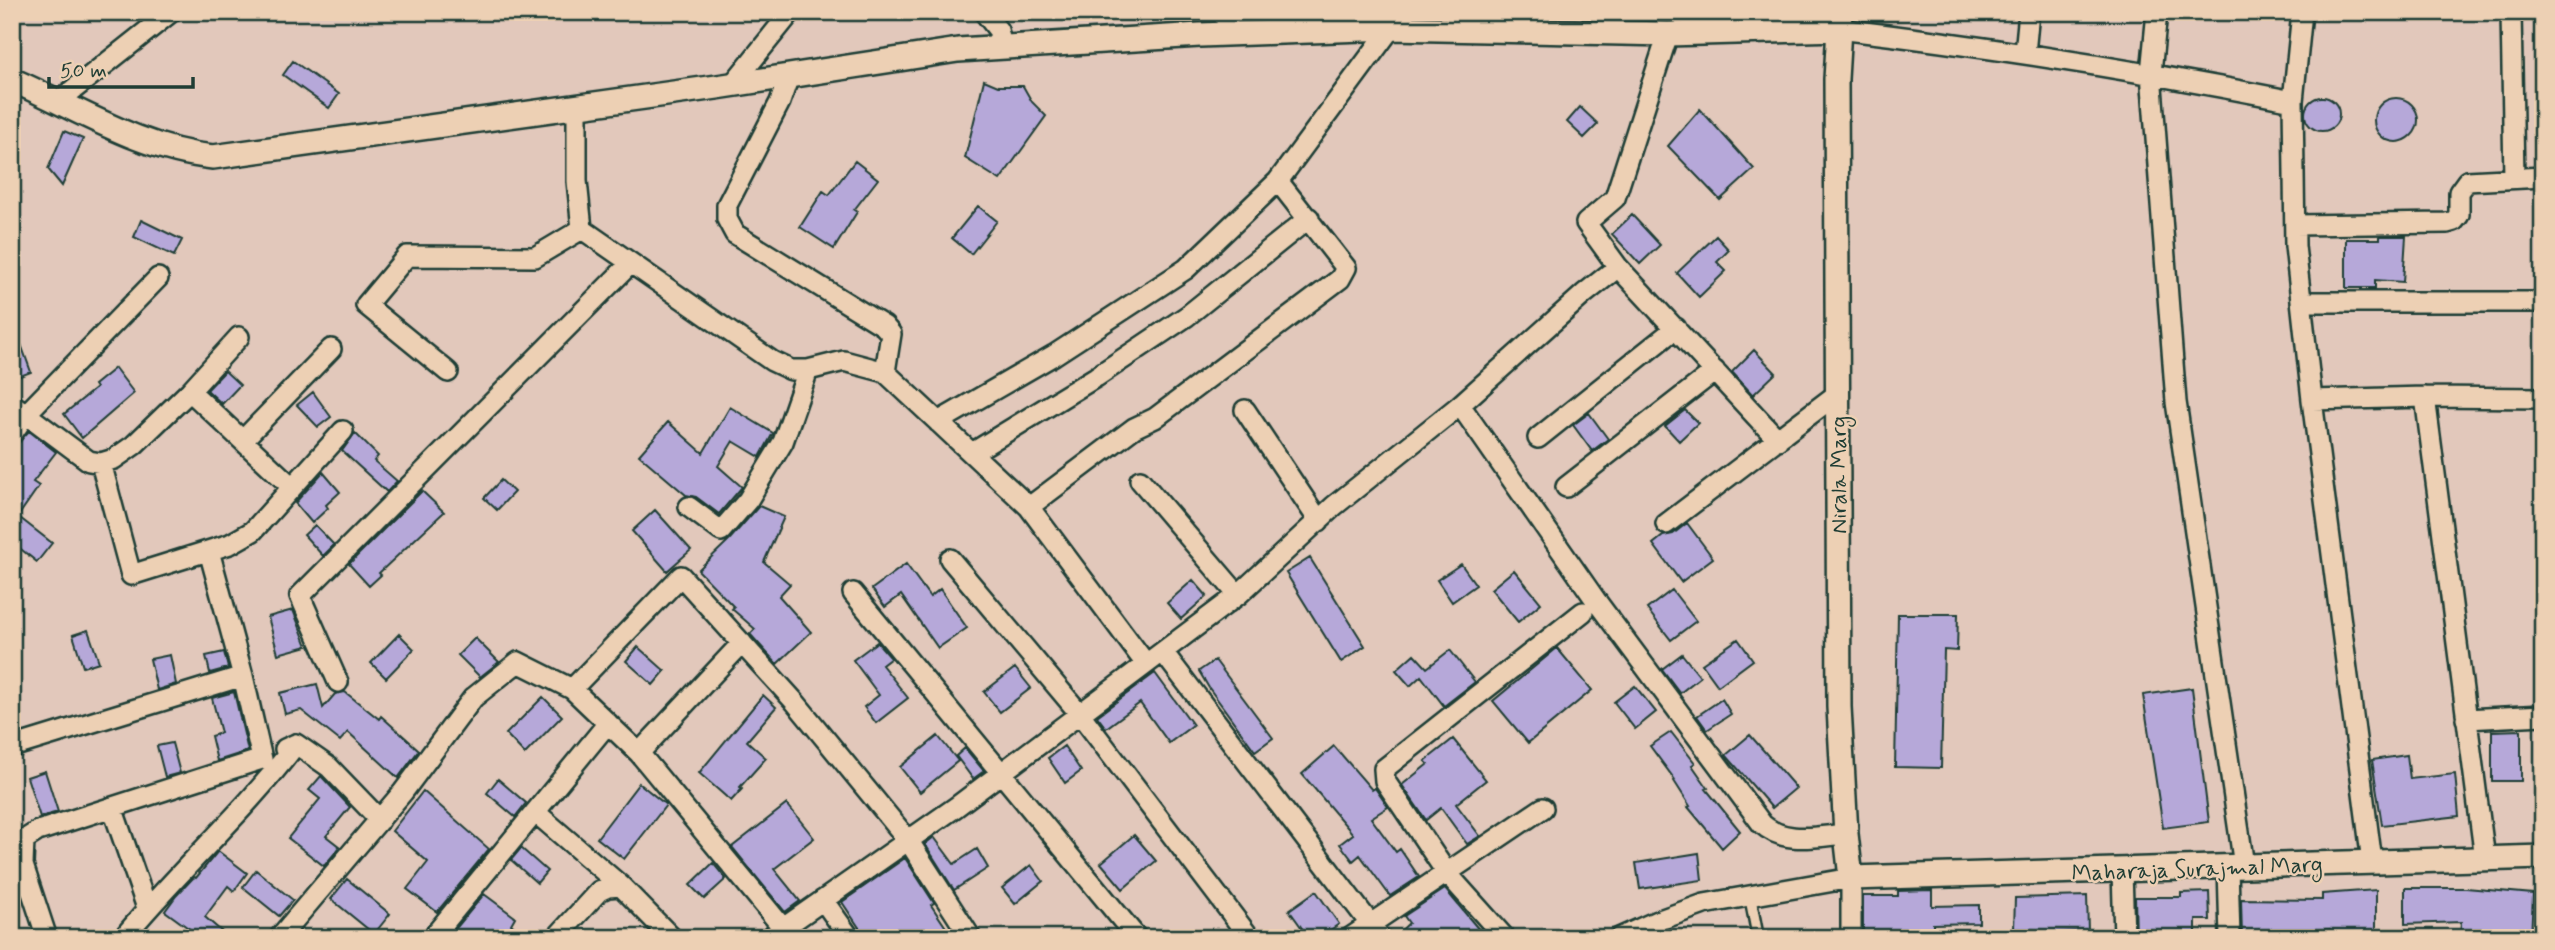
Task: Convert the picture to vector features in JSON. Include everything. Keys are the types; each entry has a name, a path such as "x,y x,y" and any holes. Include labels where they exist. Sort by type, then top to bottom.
{"street":[{"path":"60,100 171,12"},
{"path":"733,84 791,12"},
{"path":"984,12 998,30 1002,47"},
{"path":"1222,12 1233,34"},
{"path":"2025,53 2029,12"},
{"path":"2157,12 2151,73 2176,402 2236,866 2230,938"},
{"path":"2302,12 2293,101 2295,225 2301,302 2371,862"},
{"path":"2511,12 2514,178"},
{"path":"12,80 60,100 136,138 184,154 212,157 958,50 1233,34 1311,21 1390,20 1668,34 1840,20 2151,73 2293,101"},
{"path":"938,422 1054,355 1186,269 1278,181 1390,20"},
{"name":"Nirala Marg","path":"1840,20 1836,79 1839,707 1851,878 1851,938"},
{"path":"1668,34 1615,198 1586,223 1618,267 1778,440"},
{"path":"789,76 780,102 727,205 727,219 735,234 884,326 891,334 885,372"},
{"path":"577,106 577,181 582,229 772,361 790,370 808,370 844,361 885,372 1029,507 1146,664"},
{"path":"2295,225 2447,223 2454,221 2459,215 2459,192 2467,181 2543,177"},
{"path":"1029,507 1134,428 1155,418 1340,279 1346,268 1278,181"},
{"path":"972,453 1096,377 1187,316 1309,218"},
{"path":"448,372 366,305 407,256 535,257 582,229"},
{"path":"338,682 300,596 631,263"},
{"path":"279,938 380,820 473,698 518,662 572,689 639,753 776,933 956,807 1238,595 1318,521 1460,405 1618,267"},
{"path":"12,434 19,409 158,278"},
{"path":"2301,302 2543,302"},
{"path":"1538,438 1676,328"},
{"path":"19,409 89,461 101,463 114,459 134,445 190,391 239,337"},
{"path":"243,440 331,349"},
{"path":"689,507 721,531 748,500 783,442 808,370"},
{"path":"1566,487 1716,371"},
{"path":"190,391 292,487"},
{"path":"1666,524 1837,394"},
{"path":"2424,397 2484,859"},
{"path":"2312,400 2543,398"},
{"path":"1460,405 1597,603 1762,824 1772,833 1794,838 1846,834"},
{"path":"1245,410 1318,521"},
{"path":"101,463 131,575 230,544 253,531 343,431"},
{"path":"1140,480 1238,595"},
{"path":"209,551 262,759"},
{"path":"950,559 1080,714 1250,938"},
{"path":"572,689 681,576 795,702 908,840 971,938"},
{"path":"853,593 1137,938"},
{"path":"1504,938 1446,872 1385,782 1384,769 1583,612"},
{"path":"639,753 741,643"},
{"path":"1163,652 1376,930"},
{"path":"12,747 243,676"},
{"path":"2466,719 2543,715"},
{"path":"432,938 608,723"},
{"path":"296,744 329,767 380,820"},
{"path":"47,938 23,865 24,840 38,831 262,759 296,744"},
{"path":"123,938 296,744"},
{"path":"112,807 147,908"},
{"path":"1350,938 1376,930 1446,872 1544,808"},
{"path":"535,812 621,886 673,938"},
{"name":"Maharaja Surajmal Marg","path":"1851,878 2543,857"},
{"path":"2122,870 2124,938"},
{"path":"1619,938 1704,904 1851,878"},
{"path":"556,938 599,891 621,886"},
{"path":"823,900 850,938"}],"lane":[{"path":"1750,896 1758,938"}],"building":[{"path":"293,61 339,94 329,108 283,75"},
{"path":"984,80 998,86 1023,86 1032,102 1046,116 1000,180 965,158"},
{"path":"2322,97 2334,102 2339,114 2334,126 2322,131 2310,126 2305,114 2310,102"},
{"path":"2396,98 2405,99 2412,104 2417,111 2417,129 2412,136 2405,141 2396,142 2387,141 2380,136 2375,129 2374,120 2375,111 2380,104 2387,99"},
{"path":"1580,107 1598,124 1584,138 1567,122"},
{"path":"1700,109 1754,169 1720,200 1668,146"},
{"path":"64,131 83,139 62,186 48,169"},
{"path":"855,161 878,179 854,210 857,212 834,249 800,227 823,191 829,195"},
{"path":"978,206 997,221 971,254 952,238"},
{"path":"1632,215 1660,245 1640,264 1612,234"},
{"path":"141,220 182,240 174,256 134,237"},
{"path":"1716,236 1729,250 1717,262 1726,271 1699,297 1677,273"},
{"path":"2380,236 2406,236 2403,282 2375,280 2375,288 2346,288 2346,239 2380,239"},
{"path":"14,325 31,372 12,379 12,326"},
{"path":"1754,350 1776,373 1753,395 1732,372"},
{"path":"115,368 134,393 82,438 64,414 96,388 94,385"},
{"path":"225,371 240,385 222,404 207,390"},
{"path":"313,392 331,417 318,427 297,405"},
{"path":"730,407 773,433 760,457 733,441 718,466 742,487 719,514 696,497 686,495 639,455 668,422 703,453"},
{"path":"1685,410 1698,423 1679,441 1665,426"},
{"path":"1589,413 1608,439 1592,451 1573,425"},
{"path":"29,431 56,452 33,482 39,486 12,525 12,449"},
{"path":"355,433 378,456 374,461 397,481 387,492 342,451"},
{"path":"323,472 340,492 312,523 295,503"},
{"path":"501,480 514,492 497,510 484,498"},
{"path":"422,491 444,512 379,573 381,575 369,586 349,564"},
{"path":"759,506 784,517 764,562 790,584 779,596 811,632 777,664 750,634 755,629 732,609 734,607 698,570"},
{"path":"655,510 691,550 667,571 632,531"},
{"path":"20,518 52,543 37,562 12,542 12,528"},
{"path":"1687,523 1713,558 1681,582 1653,544"},
{"path":"315,525 334,545 323,556 304,535"},
{"path":"1310,558 1365,646 1341,662 1286,573"},
{"path":"906,564 930,597 940,589 967,628 938,648 901,595 885,607 872,589"},
{"path":"1461,564 1476,585 1452,602 1437,580"},
{"path":"1514,570 1541,603 1518,622 1491,589"},
{"path":"1193,580 1207,596 1181,619 1167,603"},
{"path":"1672,590 1696,621 1671,640 1647,609"},
{"path":"293,610 307,646 278,654 268,617"},
{"path":"1898,614 1958,614 1957,651 1944,650 1941,768 1895,767"},
{"path":"88,630 99,662 83,667 73,635"},
{"path":"399,634 414,649 386,678 371,663"},
{"path":"475,638 499,662 480,677 458,655"},
{"path":"1738,639 1753,660 1718,686 1702,664"},
{"path":"877,642 891,658 882,665 908,698 876,723 864,707 879,695 853,660"},
{"path":"638,647 665,671 653,685 626,661"},
{"path":"1557,648 1592,690 1528,743 1493,701"},
{"path":"1450,650 1475,682 1444,706 1421,676 1410,686 1396,670 1414,654 1427,668"},
{"path":"224,652 228,668 210,673 206,656"},
{"path":"1682,654 1700,677 1680,693 1662,669"},
{"path":"170,655 176,684 157,690 150,659"},
{"path":"1215,660 1273,738 1255,751 1199,671"},
{"path":"1015,668 1031,688 1000,712 984,692"},
{"path":"1155,673 1193,725 1169,743 1140,703 1106,728 1097,716"},
{"path":"317,684 323,708 335,694 345,692 379,719 381,716 419,750 398,778 348,732 340,741 301,710 285,714 280,693"},
{"path":"1635,686 1656,712 1635,729 1614,702"},
{"path":"2192,688 2209,822 2163,828 2143,695"},
{"path":"234,692 248,751 217,761 211,736 221,733 212,698"},
{"path":"763,695 776,707 747,741 766,758 731,801 699,773"},
{"path":"543,697 562,716 525,754 506,734"},
{"path":"1722,699 1731,714 1707,730 1697,716"},
{"path":"2521,730 2521,781 2492,781 2492,731"},
{"path":"1671,732 1695,763 1692,765 1708,788 1706,789 1740,831 1722,848 1688,807 1690,806 1675,780 1650,746"},
{"path":"1750,735 1796,788 1772,808 1726,755"},
{"path":"938,736 958,761 920,792 900,767"},
{"path":"1453,739 1486,780 1456,804 1480,836 1467,844 1441,808 1426,820 1402,785 1428,764 1425,761"},
{"path":"172,743 180,773 165,777 157,746"},
{"path":"1064,746 1081,771 1065,783 1048,758"},
{"path":"1334,746 1372,790 1375,788 1388,807 1371,818 1396,852 1400,849 1419,877 1390,896 1360,855 1353,861 1340,844 1353,834 1302,774"},
{"path":"965,748 984,771 973,779 956,756"},
{"path":"2407,755 2410,779 2455,774 2459,816 2382,825 2372,760"},
{"path":"45,771 58,812 40,817 27,777"},
{"path":"321,776 350,807 326,836 340,847 324,866 288,838 320,799 309,790"},
{"path":"498,779 526,803 515,817 487,793"},
{"path":"639,783 666,805 624,859 597,838"},
{"path":"423,791 489,849 437,912 407,889 428,862 392,831"},
{"path":"787,804 814,838 774,869 800,901 785,912 732,847"},
{"path":"1134,835 1156,861 1123,889 1101,863"},
{"path":"934,837 954,864 977,849 988,868 954,890 925,844"},
{"path":"521,848 547,871 537,883 511,860"},
{"path":"218,851 247,873 234,891 228,886 205,917 229,938 202,938 165,911"},
{"path":"1699,853 1702,880 1640,889 1636,863"},
{"path":"905,858 953,938 866,938 842,902"},
{"path":"713,863 726,879 704,899 690,885"},
{"path":"1031,865 1043,881 1015,904 1002,888"},
{"path":"256,870 293,900 279,916 243,887"},
{"path":"347,879 390,914 374,934 331,899"},
{"path":"2405,888 2466,888 2533,894 2531,938 2460,938 2461,922 2405,924"},
{"path":"1445,889 1480,931 1472,938 1393,938 1409,923 1404,916"},
{"path":"1932,890 1932,906 1979,905 1979,923 1933,924 1933,935 1863,938 1863,896 1898,896 1898,891"},
{"path":"2376,890 2376,938 2330,938 2330,929 2298,932 2298,938 2242,938 2241,899 2322,900 2322,894"},
{"path":"1316,891 1339,924 1319,938 1309,938 1289,910"},
{"path":"2209,892 2210,920 2196,920 2196,938 2136,938 2135,897 2181,897 2181,893"},
{"path":"484,894 515,917 511,924 526,938 461,938 453,932"},
{"path":"2087,896 2088,931 2039,933 2039,930 2014,929 2015,898"}]}
